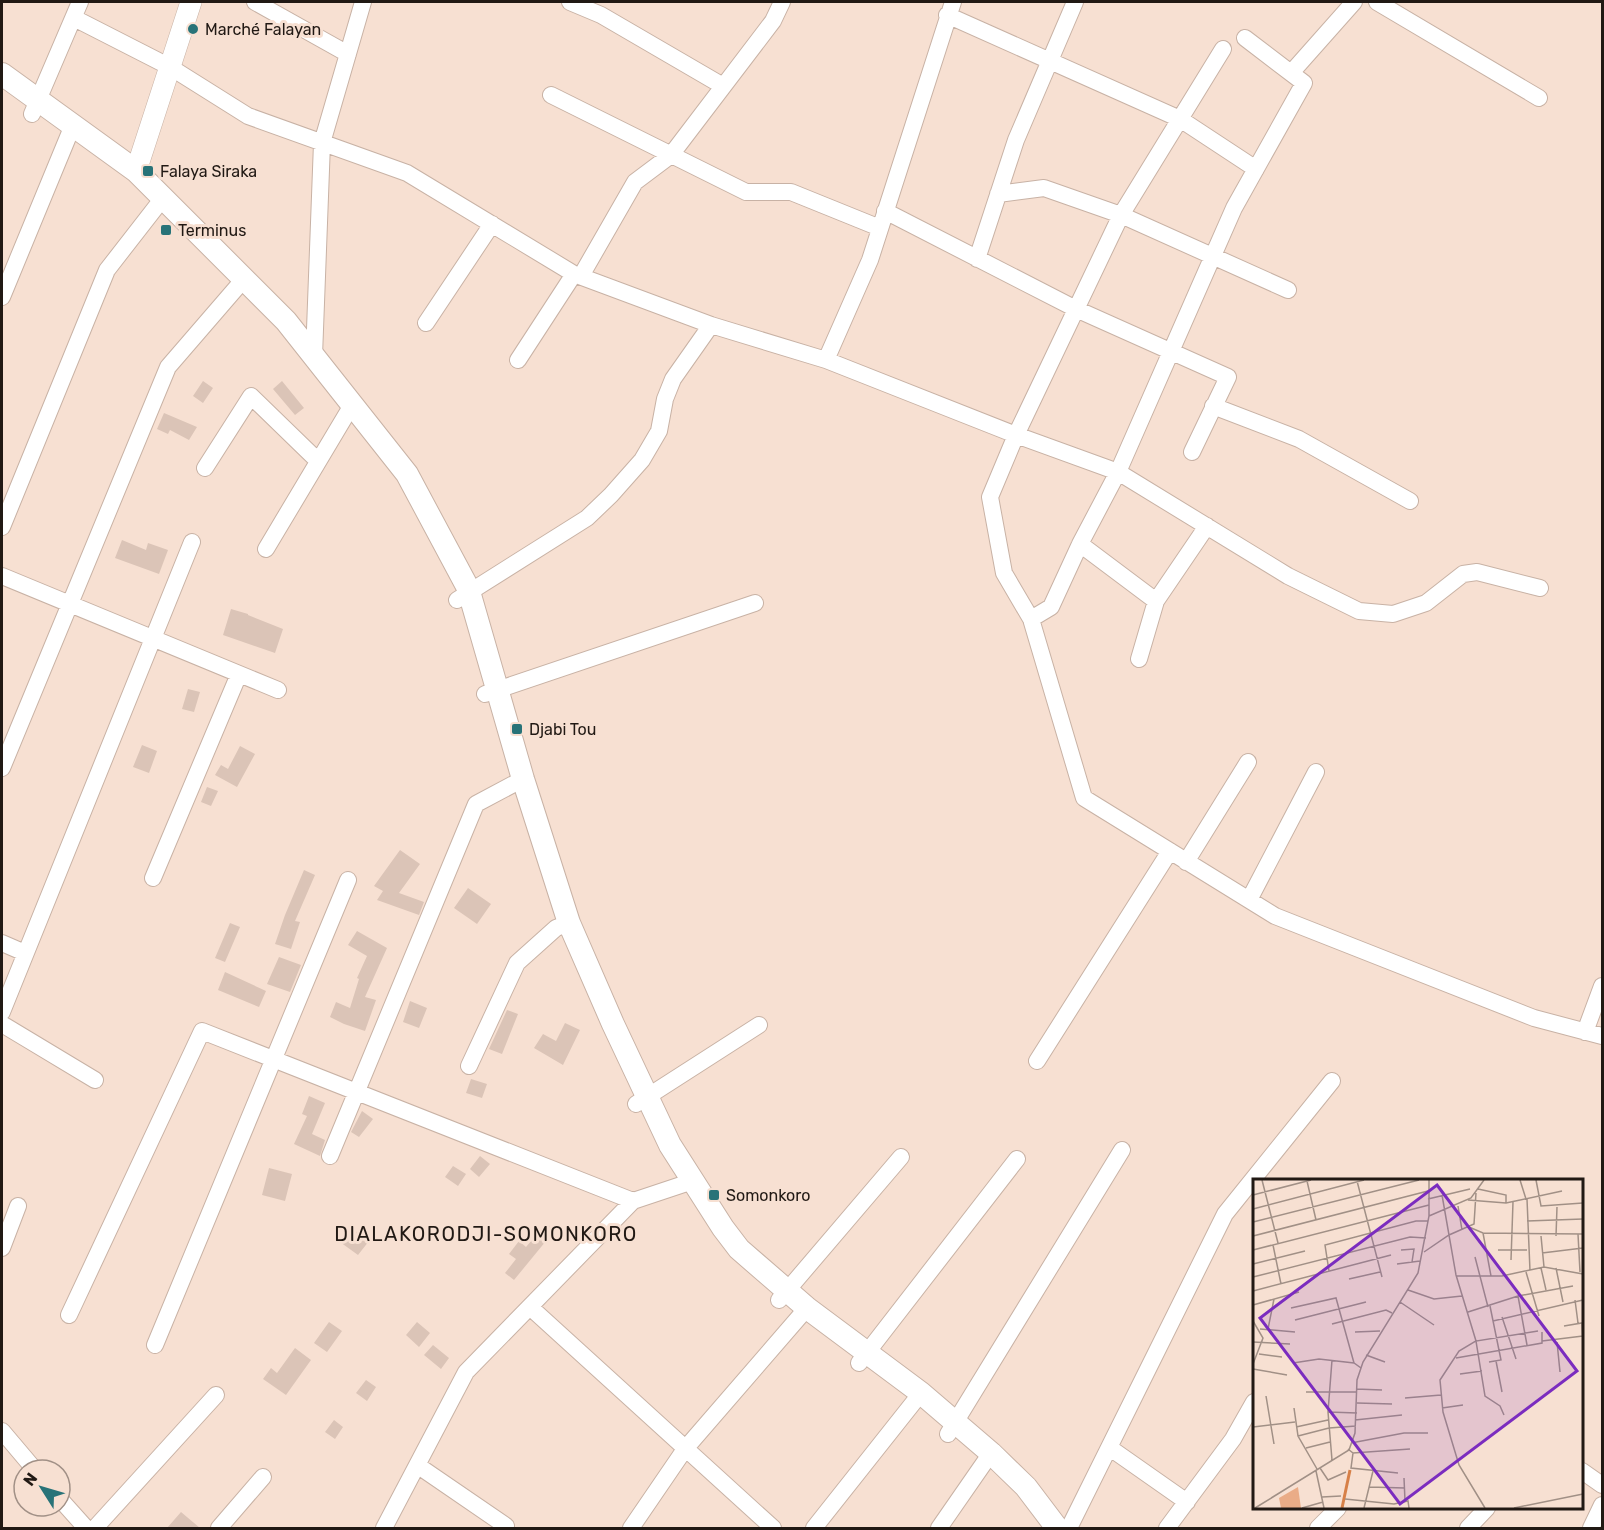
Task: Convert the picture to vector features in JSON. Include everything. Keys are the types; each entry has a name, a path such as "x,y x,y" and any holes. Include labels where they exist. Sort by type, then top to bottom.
{"main road":[{"path":"2,74 35,107 133,178 240,285 286,321 314,356 348,411"},
{"path":"2,91 35,107"},
{"path":"240,285 275,330 407,474 463,596 563,926 641,1101 670,1145 686,1183 739,1249 783,1296 917,1399 987,1459 1026,1487 1057,1528"},
{"path":"987,1459 1040,1528"}],"street":[{"path":"35,107 81,2"},
{"path":"133,178 191,2"},
{"path":"255,2 348,54"},
{"path":"314,356 322,143 363,2"},
{"path":"570,2 601,15 723,86"},
{"path":"518,360 577,275 635,182 671,155 773,21 782,2"},
{"path":"977,259 1016,140 1075,2"},
{"path":"1291,73 1354,2"},
{"path":"1377,2 1539,98"},
{"path":"826,360 870,260 950,8 1050,61 1180,119 1256,168"},
{"path":"74,18 170,67 248,116 407,173 577,275 711,325 826,360 1016,435 1118,472 1287,576 1359,611 1394,614 1426,603 1463,574 1477,572 1540,588"},
{"path":"1031,619 1051,607 1080,544 1118,472 1234,208 1304,83 1245,38"},
{"path":"1223,49 1121,215 1016,435 990,497 1004,573 1031,619 1084,798 1275,916 1534,1018 1602,1036"},
{"path":"551,95 746,192 790,192 880,228"},
{"path":"2,297 70,132"},
{"path":"998,194 1044,188 1121,215 1288,290"},
{"path":"2,527 106,270 159,204"},
{"path":"885,211 1076,309 1228,377 1191,452"},
{"path":"426,323 492,224"},
{"path":"2,768 168,367 240,285"},
{"path":"463,596 587,518 642,460 659,431 665,399 673,379 711,325"},
{"path":"205,468 251,396 318,461"},
{"path":"1213,406 1299,439 1410,501"},
{"path":"266,549 348,411"},
{"path":"1139,659 1156,601 1207,526"},
{"path":"2,1012 192,542"},
{"path":"1080,544 1156,601"},
{"path":"2,576 278,690"},
{"path":"491,692 755,603"},
{"path":"153,878 239,674"},
{"path":"1186,862 1248,762"},
{"path":"1249,900 1316,772"},
{"path":"330,1156 476,804 518,782"},
{"path":"1037,1061 1170,851"},
{"path":"155,1345 348,879"},
{"path":"469,1066 517,963 563,926"},
{"path":"2,943 25,953"},
{"path":"1585,1032 1602,986"},
{"path":"2,1024 94,1080"},
{"path":"641,1101 759,1025"},
{"path":"69,1316 202,1031 633,1201"},
{"path":"1253,1179 1332,1081"},
{"path":"951,1428 1122,1150"},
{"path":"783,1296 901,1157"},
{"path":"863,1358 1017,1159"},
{"path":"1069,1528 1225,1214 1253,1179"},
{"path":"384,1528 466,1372 633,1201 686,1183"},
{"path":"2,1248 18,1206"},
{"path":"530,1307 773,1528"},
{"path":"631,1528 686,1449 803,1313"},
{"path":"95,1528 216,1395"},
{"path":"813,1528 917,1399"},
{"path":"1167,1528 1233,1439 1253,1404"},
{"path":"2,1431 25,1458"},
{"path":"1110,1448 1186,1502"},
{"path":"939,1528 987,1459"},
{"path":"417,1465 506,1526"},
{"path":"1583,1472 1602,1485"},
{"path":"219,1528 263,1477"},
{"path":"1591,1528 1602,1505"},
{"path":"1318,1528 1337,1509"},
{"path":"1468,1528 1486,1509"},
{"path":"72,1512 86,1528"}],"building":[{"path":"203,381 213,388 203,403 193,396"},
{"path":"282,381 304,408 295,415 273,389"},
{"path":"164,413 197,427 189,440 170,430 168,434 157,429"},
{"path":"122,540 146,550 148,543 168,550 159,574 115,558"},
{"path":"231,609 283,629 275,653 223,635"},
{"path":"188,689 200,692 194,712 182,709"},
{"path":"142,745 157,751 149,773 133,767"},
{"path":"240,746 255,754 237,787 215,775 221,765 228,769"},
{"path":"207,787 218,791 211,806 201,802"},
{"path":"400,850 420,864 399,893 424,902 419,915 377,900 383,891 374,886"},
{"path":"304,870 315,875 295,921 300,922 291,949 275,944"},
{"path":"468,888 491,904 477,924 454,908"},
{"path":"230,923 240,927 225,962 215,958"},
{"path":"357,931 387,948 365,997 376,1000 365,1031 330,1017 336,1002 350,1008 359,979 357,978 367,956 348,945"},
{"path":"279,957 301,965 290,992 267,984"},
{"path":"225,972 266,991 259,1007 218,990"},
{"path":"410,1001 427,1008 419,1028 403,1022"},
{"path":"507,1010 518,1014 502,1054 489,1049"},
{"path":"565,1023 580,1030 563,1065 534,1048 543,1034 556,1041"},
{"path":"471,1079 487,1084 482,1098 466,1093"},
{"path":"309,1096 325,1103 312,1134 325,1140 320,1156 294,1144 307,1116 302,1114"},
{"path":"362,1111 373,1119 359,1137 351,1132"},
{"path":"480,1156 490,1164 479,1177 470,1169"},
{"path":"453,1166 466,1174 458,1186 445,1177"},
{"path":"269,1168 292,1174 285,1201 262,1195"},
{"path":"546,1223 555,1230 514,1280 505,1273 516,1259 509,1254 519,1241 526,1247"},
{"path":"350,1227 369,1241 358,1255 340,1242"},
{"path":"329,1322 342,1331 327,1352 314,1343"},
{"path":"417,1322 430,1333 419,1347 406,1335"},
{"path":"433,1345 449,1358 441,1369 424,1355"},
{"path":"295,1348 311,1360 286,1395 263,1379 271,1368 277,1373"},
{"path":"366,1380 376,1387 367,1401 356,1393"},
{"path":"334,1420 343,1427 335,1439 325,1432"},
{"path":"181,1512 200,1528 167,1528"}],"place":[{"name":"Marché Falayan","path":"193,29"},
{"name":"Falaya Siraka","path":"148,171"},
{"name":"Terminus","path":"166,230"},
{"name":"Djabi Tou","path":"517,729"},
{"name":"Somonkoro","path":"714,1195"}],"district":[{"name":"DIALAKORODJI-SOMONKORO","path":"486,1234"}]}
